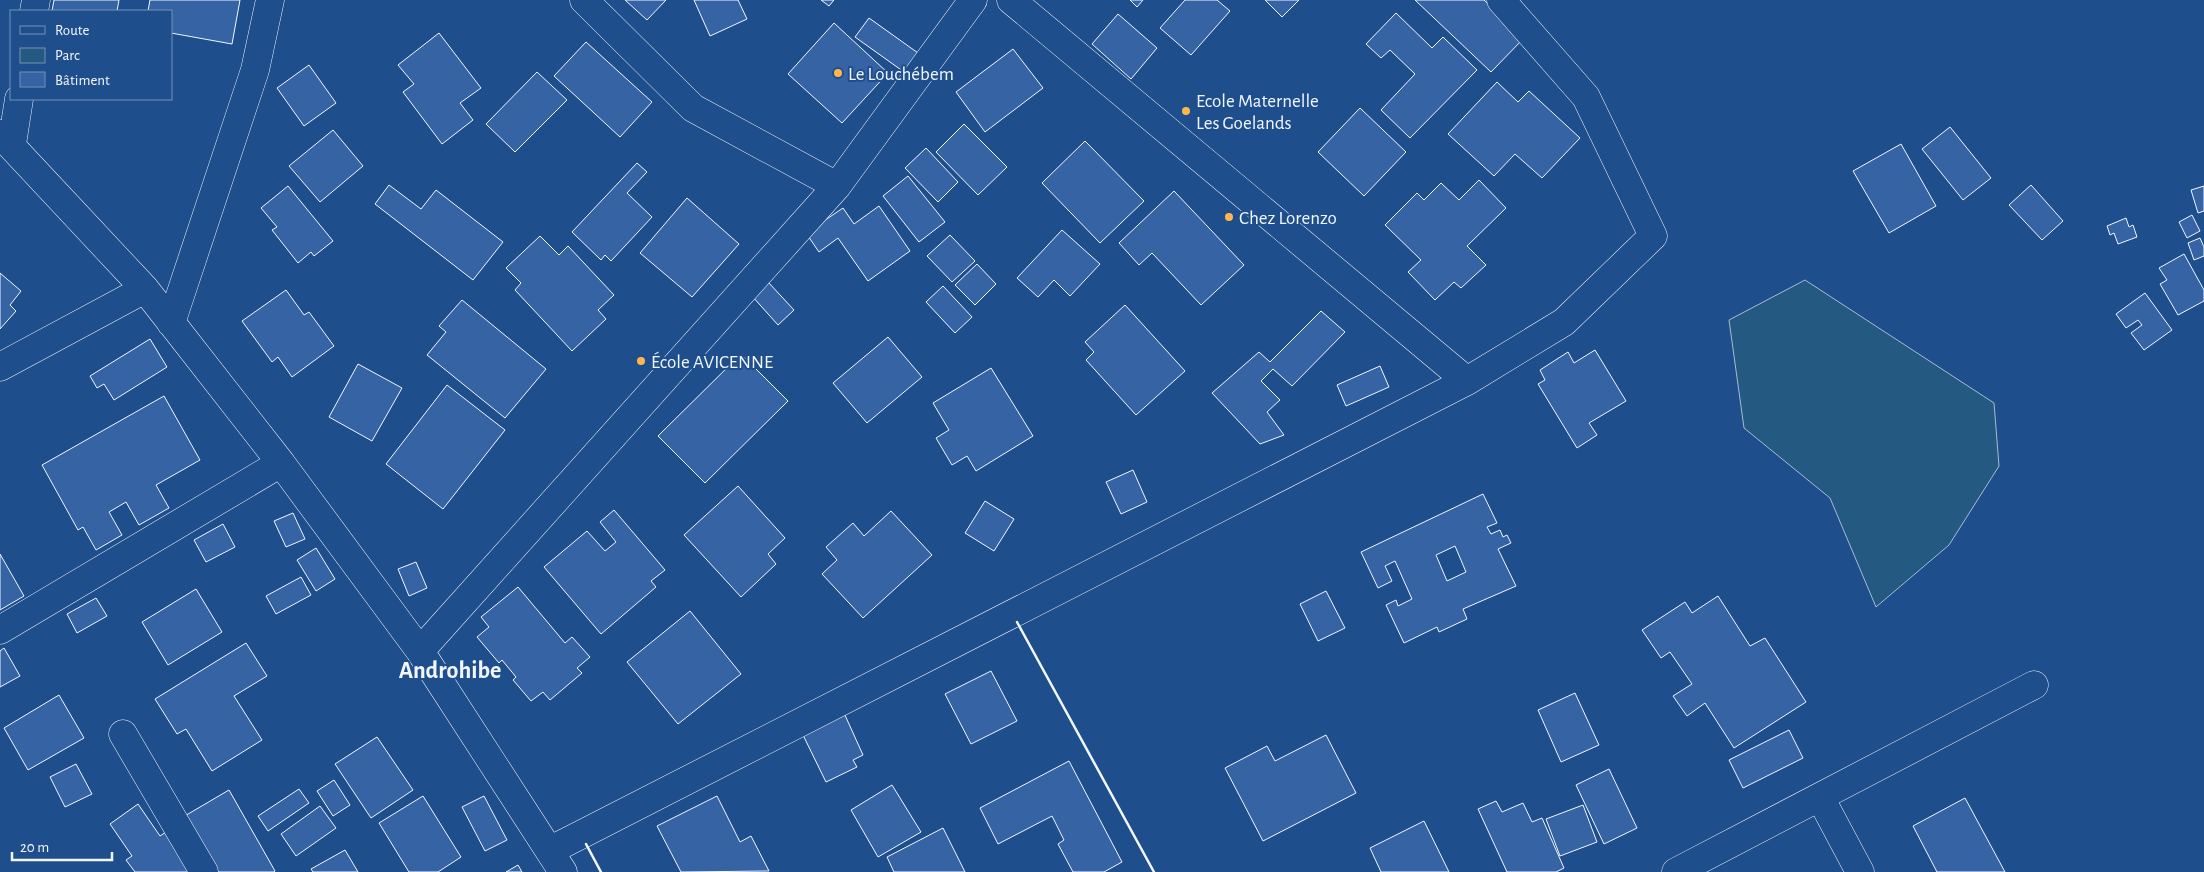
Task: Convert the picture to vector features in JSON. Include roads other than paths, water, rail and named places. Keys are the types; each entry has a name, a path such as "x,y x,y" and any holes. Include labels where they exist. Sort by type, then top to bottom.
{"street":[{"path":"171,323 255,70 270,0"},
{"path":"584,0 693,108 837,186"},
{"path":"420,651 837,186 973,0"},
{"path":"1011,0 1467,381"},
{"path":"19,100 6,139 145,289 281,463 420,651 557,861 1467,381 1564,322 1653,236 1586,97 1502,0"},
{"path":"0,367 145,289"},
{"path":"0,630 281,463"},
{"path":"1676,872 2034,685"},
{"path":"123,734 204,872"},
{"path":"1820,797 1860,872"}],"place":[{"name":"Le Louchébem","path":"838,73"},
{"name":"Ecole Maternelle Les Goelands","path":"1186,111"},
{"name":"Chez Lorenzo","path":"1229,217"},
{"name":"École AVICENNE","path":"641,361"}],"district":[{"name":"Androhibe","path":"450,670"}]}
